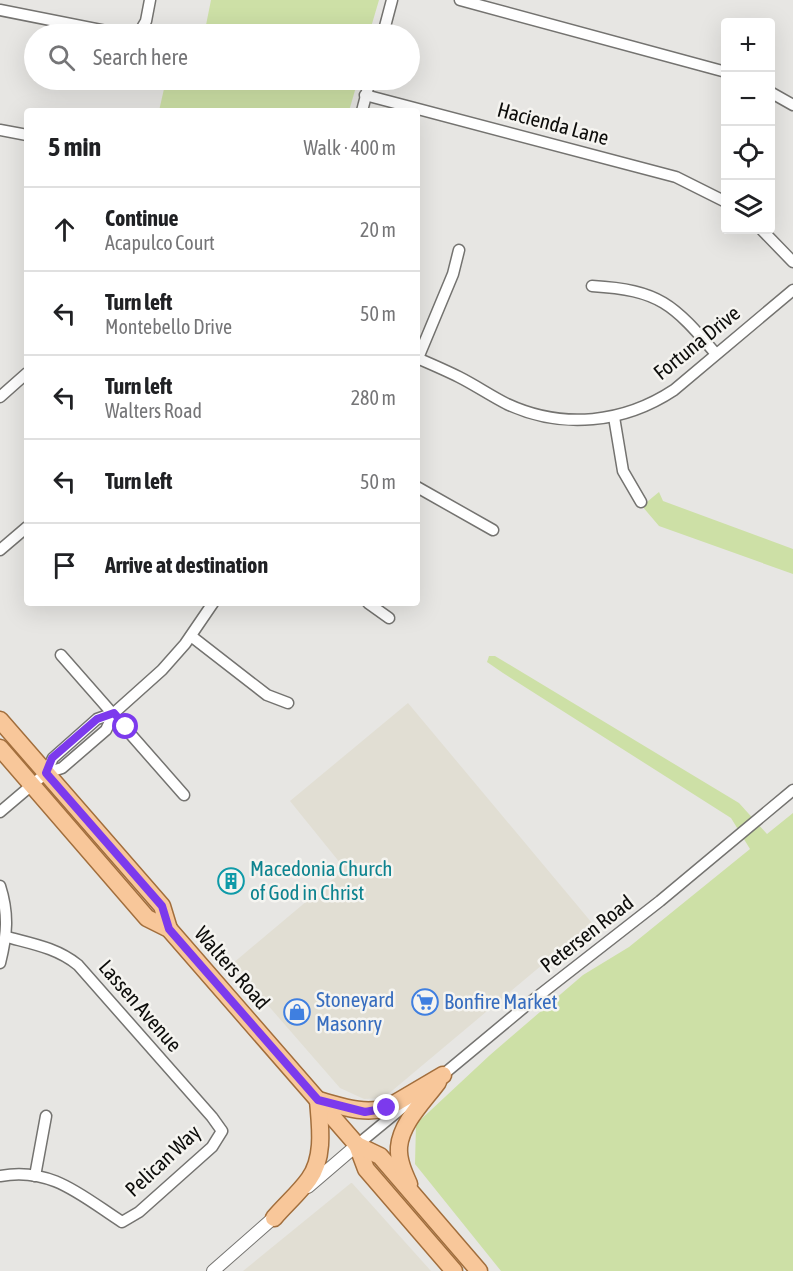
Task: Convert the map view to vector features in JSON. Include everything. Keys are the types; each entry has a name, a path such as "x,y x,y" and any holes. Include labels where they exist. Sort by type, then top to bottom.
{"main road":[{"name":"Walters Road","path":"0,720 162,906 169,929"},
{"name":"Walters Road","path":"0,748 147,918 169,929 318,1100 357,1145 366,1169 454,1271"},
{"path":"274,1218 310,1178 317,1163 320,1139 318,1100 365,1112 376,1111 387,1108 443,1075"},
{"path":"412,1193 400,1159 399,1147 404,1128 443,1075"},
{"name":"Walters Road","path":"357,1145 380,1156 479,1271"}],"street":[{"path":"144,24 150,0"},
{"path":"385,24 392,0"},
{"path":"460,0 721,71"},
{"path":"0,10 71,24"},
{"path":"363,108 367,90"},
{"path":"775,94 793,105"},
{"name":"Hacienda Lane","path":"365,95 414,108"},
{"name":"Hacienda Lane","path":"420,110 676,177 721,200"},
{"path":"0,130 24,134"},
{"path":"766,234 793,262"},
{"path":"420,353 453,274 459,250"},
{"path":"592,286 641,291 659,300 684,317 716,354"},
{"name":"Fortuna Drive","path":"420,359 508,405 541,415 588,421 614,417 660,399 674,390 793,290"},
{"path":"0,397 24,376"},
{"path":"614,417 623,471 641,502"},
{"path":"420,489 493,530"},
{"path":"0,550 24,530"},
{"path":"0,812 46,773 62,768 106,730 114,713 162,670 211,606"},
{"path":"372,606 388,618"},
{"path":"190,636 267,695 288,703"},
{"path":"62,655 184,795"},
{"name":"Petersen Road","path":"213,1271 357,1145 528,1004 660,902 793,790"},
{"path":"0,886 6,912 7,937 0,963"},
{"name":"Lassen Avenue","path":"7,937 50,948 65,955 78,965 222,1131"},
{"path":"35,1176 46,1116"},
{"name":"Pelican Way","path":"0,1176 8,1174 35,1176 64,1184 86,1196 122,1222 139,1212 212,1147 222,1131"}],"shaded area":[{"path":"408,703 592,923 393,1090 382,1098 364,1099 340,1088 232,964 345,869 290,801"},
{"path":"351,1183 431,1271 243,1271"}],"green space":[{"path":"211,0 379,0 372,24 206,24"},
{"path":"164,90 355,90 350,108 160,108"},
{"path":"659,492 663,501 793,549 793,574 659,526 642,506"},
{"path":"489,656 495,656 739,803 767,834 793,813 793,1271 501,1271 415,1164 416,1124 490,1055 583,975 629,947 750,849 731,818 503,673 487,662"}],"place":[{"name":"Macedonia Church of God in Christ","path":"231,881"},
{"name":"Bonfire Market","path":"425,1002"},
{"name":"Stoneyard Masonry","path":"297,1012"}],"route":[{"path":"126,727 114,713 97,719 52,758 46,773 162,906 169,929 318,1100 365,1112 387,1108"}]}
